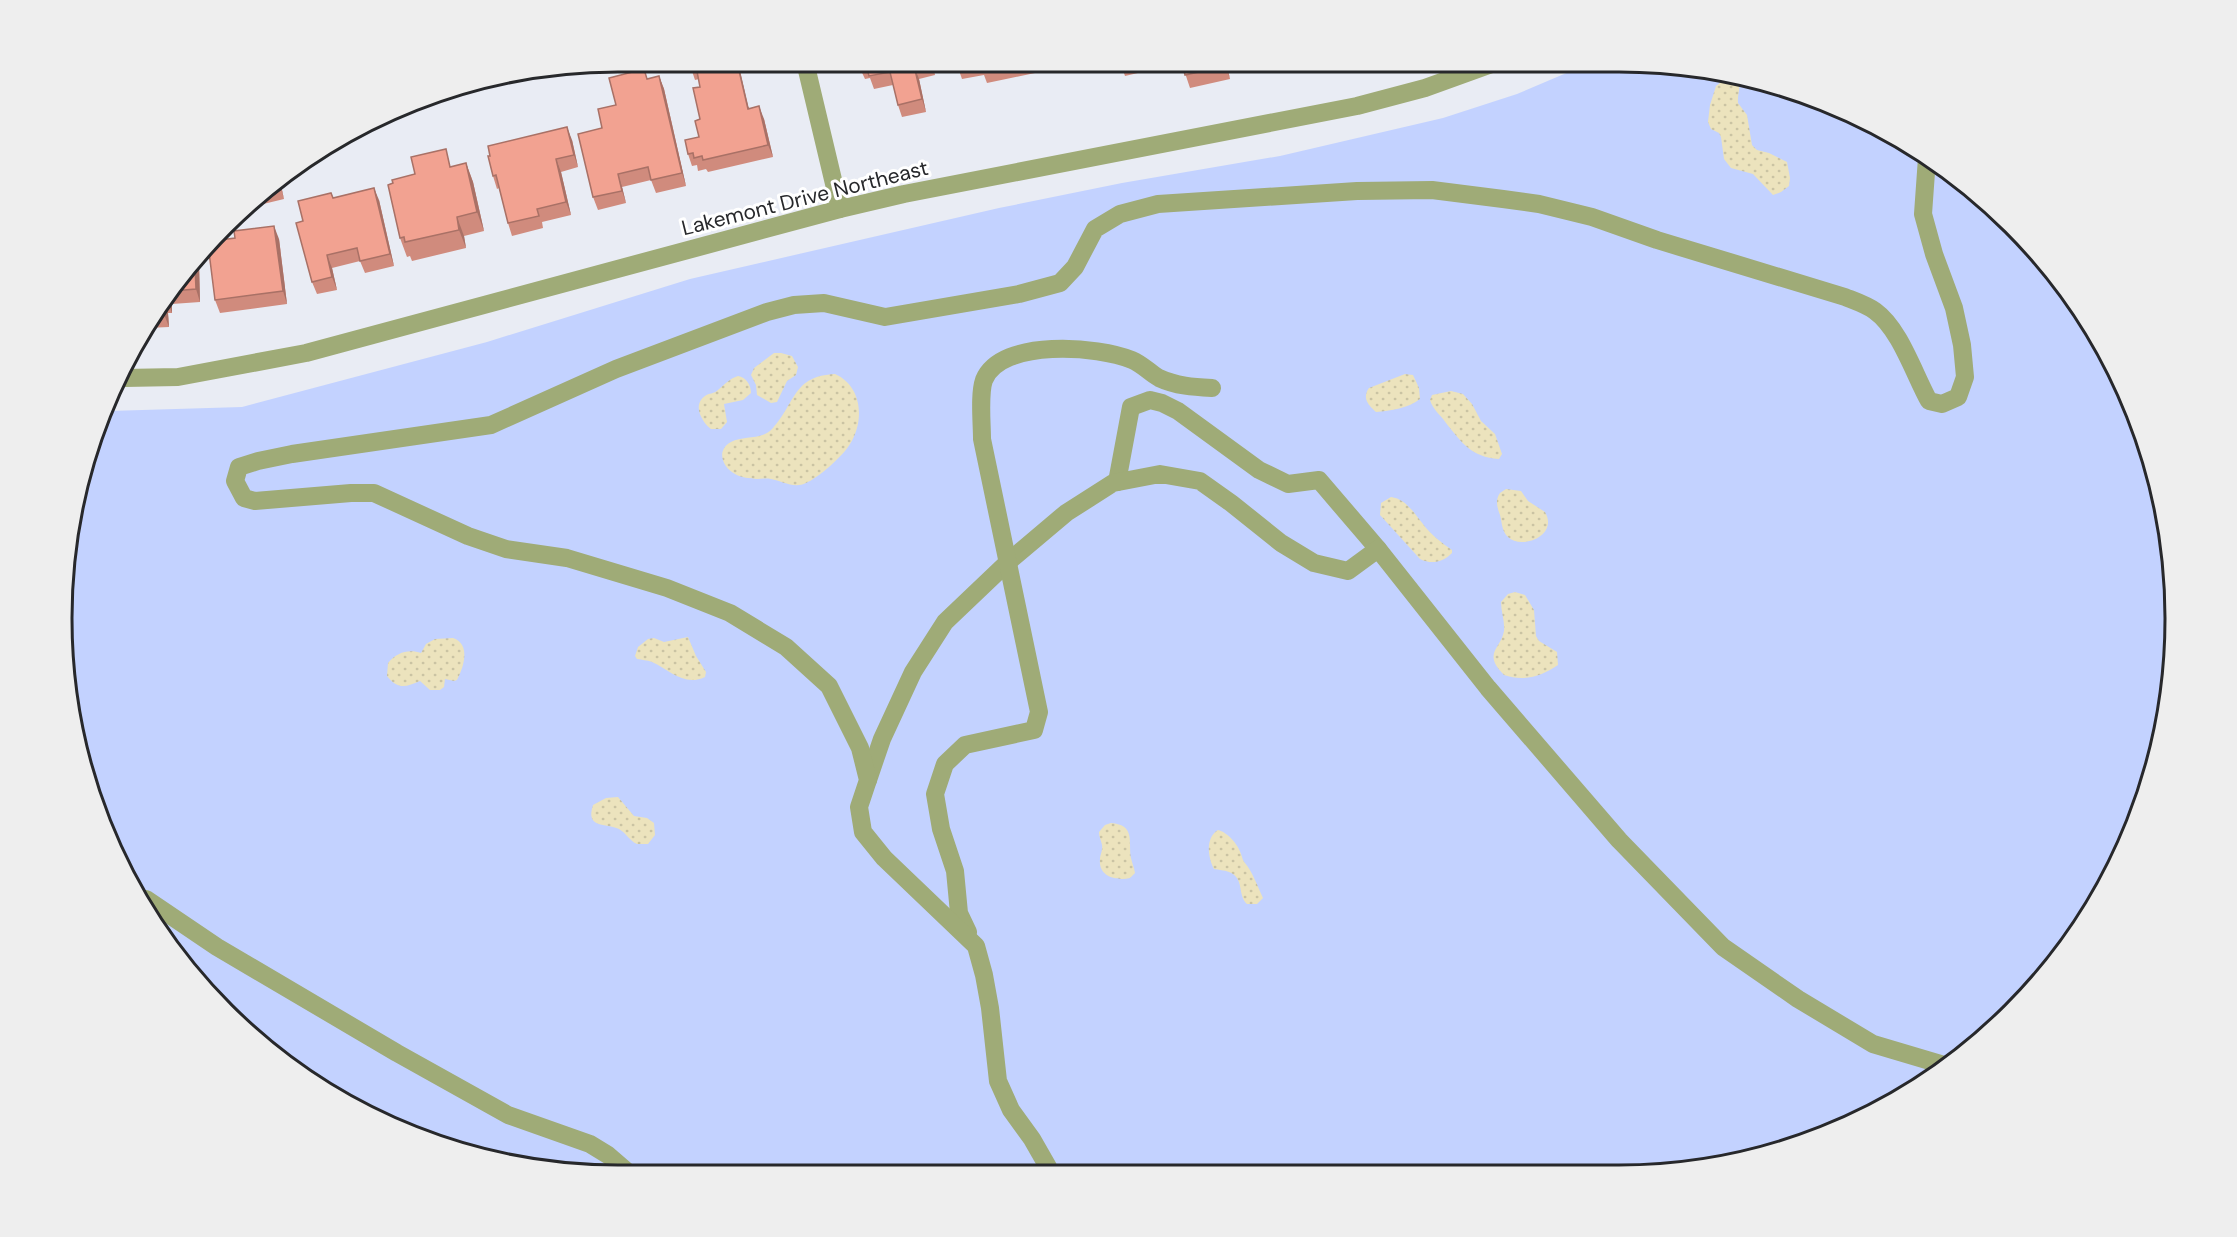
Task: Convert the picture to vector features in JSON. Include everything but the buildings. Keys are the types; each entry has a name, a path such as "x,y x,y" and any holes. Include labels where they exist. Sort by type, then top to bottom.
{"street":[{"path":"807,72 840,209"},
{"name":"Lakemont Drive Northeast","path":"128,378 178,377 306,353 840,209 904,194 1358,106 1425,88 1471,72"},
{"path":"868,780 860,748 829,686 786,647 730,613 667,588 567,558 506,549 468,536 374,493 255,501 244,498 235,481 239,467 292,454 491,425 616,369 767,312 794,305 824,303 885,317 1019,294 1060,283 1075,267 1095,229 1120,214 1158,204 1358,191 1432,190 1539,204 1592,217 1657,240 1845,297 1874,310 1885,320 1899,342 1929,401 1942,404 1958,397 1965,377 1962,345 1954,308 1934,254 1923,214 1926,167"},
{"path":"1047,1165 1011,1110 998,1081 984,975 976,946 958,913 955,871 941,829 935,794 945,764 965,745 1034,730 1040,712 982,439 984,380 994,365 1009,357 1044,349 1074,349 1113,354 1134,360 1159,378 1182,386 1212,388"},
{"path":"1117,483 1131,407 1150,400 1178,411 1259,470 1288,484 1319,480 1378,549 1488,688 1611,831 1724,947 1798,999 1873,1044 1936,1063"},
{"path":"976,946 884,858 863,832 859,807 882,739 913,672 945,622 1008,562 1066,513 1117,483 1160,474 1200,481 1281,543 1314,563 1348,571 1378,549"},
{"path":"152,903 217,946 397,1053 508,1114 590,1144 620,1165"}],"shaded area":[{"path":"1569,72 1654,73 1690,77 1760,91 1794,101 1860,128 1892,145 1951,185 1979,208 2005,232 2052,286 2092,345 2109,377 2136,443 2146,477 2160,547 2165,618 2160,690 2146,760 2136,794 2109,860 2092,892 2052,951 2005,1005 1979,1029 1922,1073 1892,1092 1860,1109 1794,1136 1725,1154 1654,1164 618,1165 547,1160 477,1146 443,1136 377,1109 315,1073 286,1052 232,1005 185,951 145,892 128,860 101,794 83,725 73,654 73,583 77,547 91,477 113,411 242,407 487,342 690,279 999,208 1122,183 1280,156 1443,118 1517,94"}],"sand":[{"path":"1721,82 1739,86 1738,103 1747,115 1752,145 1757,150 1787,162 1789,186 1781,192 1773,195 1753,174 1731,168 1724,159 1721,137 1719,133 1711,129 1708,122 1716,86"},
{"path":"774,353 792,356 798,367 796,375 787,381 777,402 771,403 757,395 756,385 751,375 754,368"},
{"path":"835,374 844,379 856,395 859,414 855,435 850,444 830,466 802,485 743,477 730,471 722,458 726,445 736,440 769,432 803,385 821,376"},
{"path":"1405,374 1413,375 1419,388 1420,399 1405,407 1376,412 1367,401 1366,395 1369,388"},
{"path":"738,376 748,382 751,393 743,400 724,404 727,422 721,429 711,429 704,422 700,413 701,400"},
{"path":"1451,391 1463,394 1472,404 1481,421 1495,434 1502,454 1499,459 1489,458 1468,448 1435,409 1430,400 1432,395"},
{"path":"1506,489 1521,491 1528,501 1545,512 1548,520 1543,534 1521,542 1514,541 1504,533 1497,501 1500,493"},
{"path":"1391,497 1401,501 1413,511 1429,531 1452,550 1452,553 1437,562 1420,559 1380,515 1381,503"},
{"path":"1515,592 1525,595 1534,610 1536,636 1539,641 1557,652 1558,665 1546,672 1526,678 1504,675 1494,661 1495,652 1504,631 1501,602 1508,594"},
{"path":"688,637 706,672 705,677 697,680 684,679 652,662 637,659 635,656 638,647 648,639 654,638 664,642"},
{"path":"453,638 462,645 464,663 457,680 445,679 444,687 440,690 430,690 420,681 402,686 395,684 387,676 388,663 399,654 412,651 421,653 426,644 435,639"},
{"path":"618,797 634,816 647,818 654,823 655,835 648,844 637,844 619,829 594,822 591,813 593,805 606,798"},
{"path":"1119,824 1128,831 1135,873 1130,878 1120,879 1109,876 1105,874 1100,865 1102,847 1099,832 1105,825"},
{"path":"1218,830 1225,833 1240,850 1243,861 1253,875 1263,898 1257,904 1247,904 1234,875 1227,871 1214,869 1210,859 1209,843"}]}
